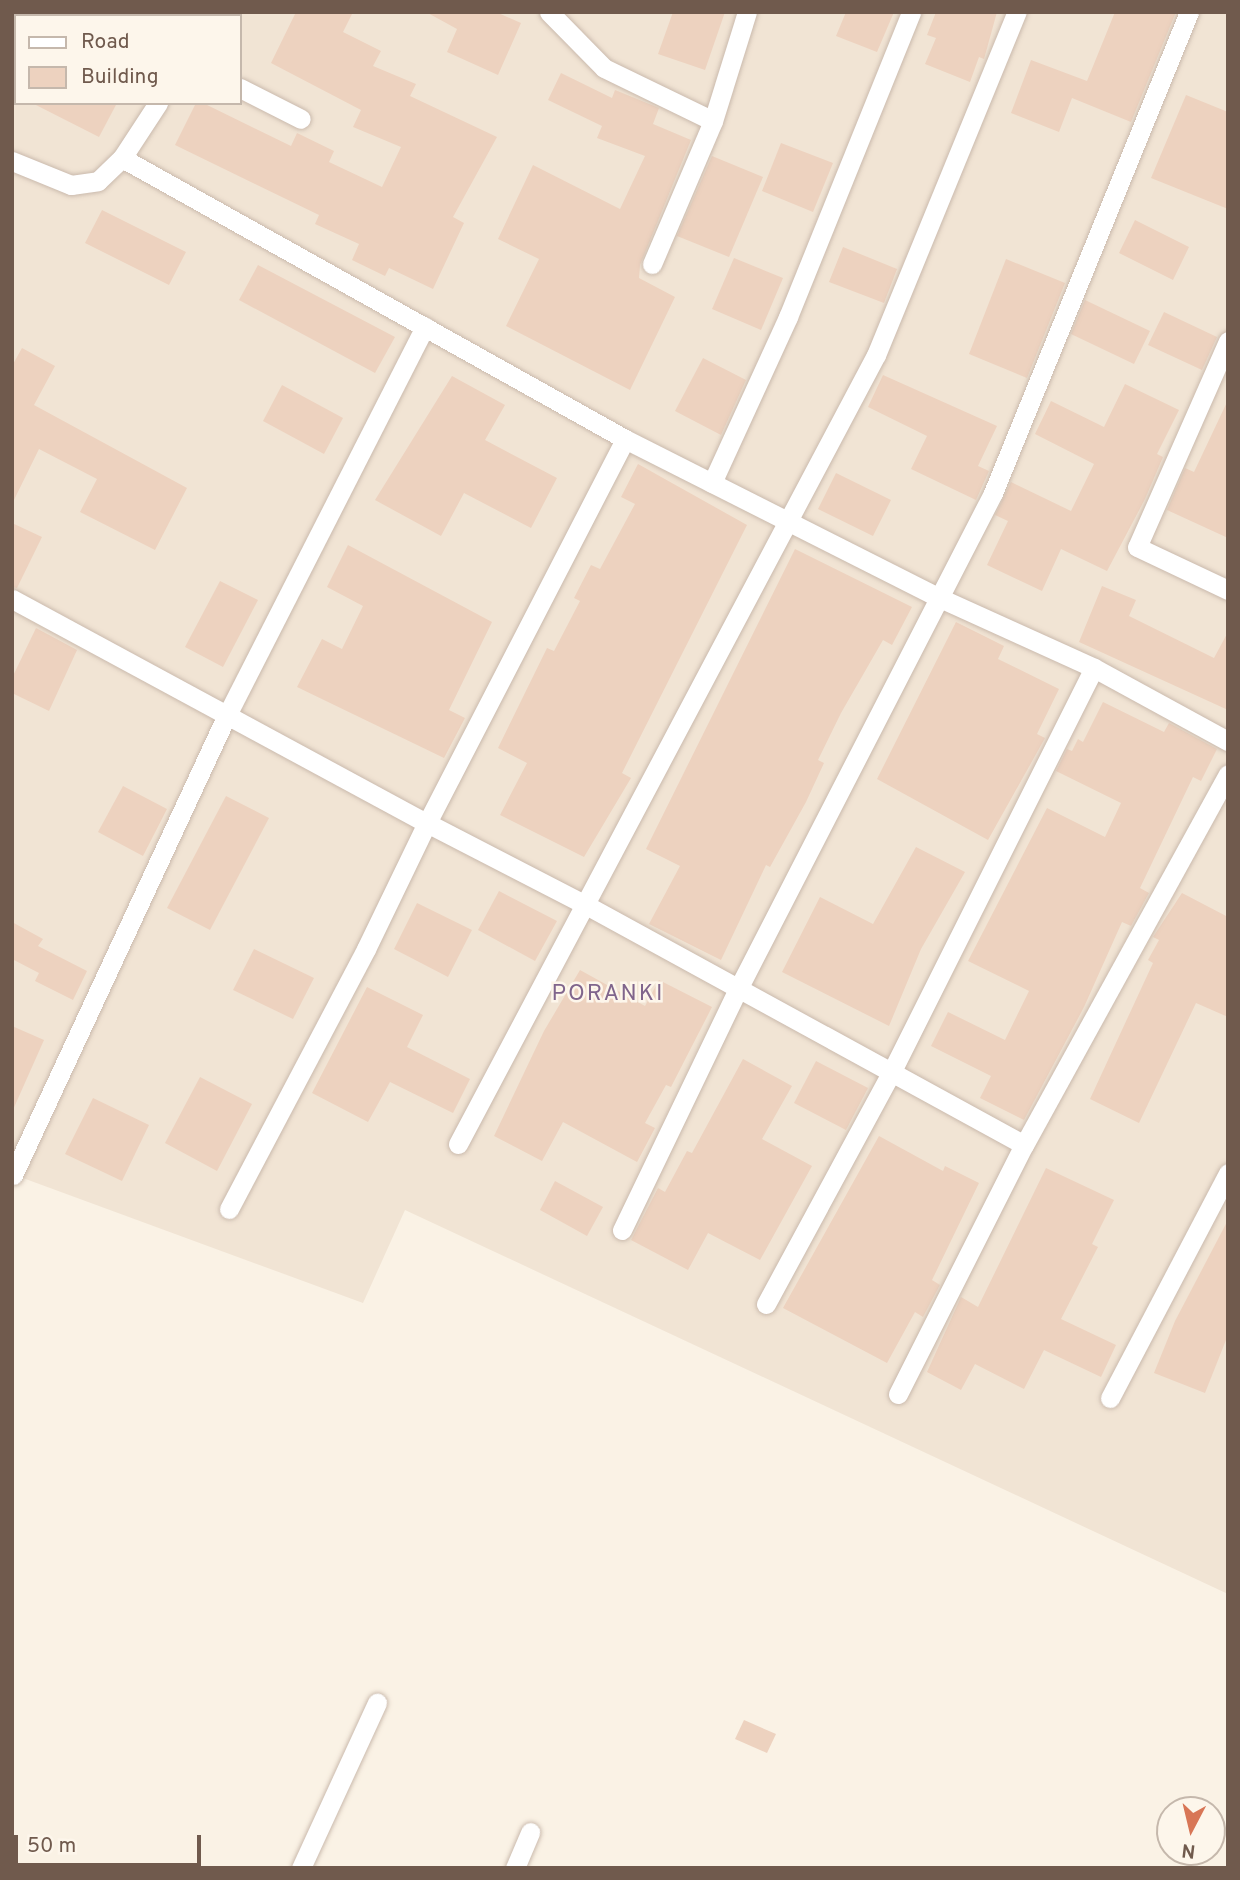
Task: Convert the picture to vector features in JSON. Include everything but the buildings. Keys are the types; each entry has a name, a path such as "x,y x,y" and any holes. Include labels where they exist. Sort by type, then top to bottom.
{"street":[{"path":"549,12 604,68 713,121"},
{"path":"652,264 713,121 747,12"},
{"path":"712,483 789,317 911,12"},
{"path":"458,1144 786,520 876,355 1017,12"},
{"path":"622,1230 737,991 993,493 1189,12"},
{"path":"242,89 301,119"},
{"path":"12,161 71,185 98,180 121,158 157,105"},
{"path":"121,158 625,439 940,598 1094,668 1228,741"},
{"path":"13,1175 226,717 425,327"},
{"path":"1228,341 1137,547 1228,590"},
{"path":"229,1209 366,949 427,823 625,439"},
{"path":"12,599 226,717 586,905 737,991 1024,1145"},
{"path":"766,1304 891,1073 1094,668"},
{"path":"898,1394 1024,1145 1228,774"},
{"path":"1110,1398 1228,1173"},
{"path":"301,1868 377,1703"},
{"path":"515,1868 530,1832"}],"shaded area":[{"path":"12,12 1228,12 1228,1594 405,1210 363,1303 12,1174"}],"district":[{"name":"PORANKI","path":"608,995"}]}
